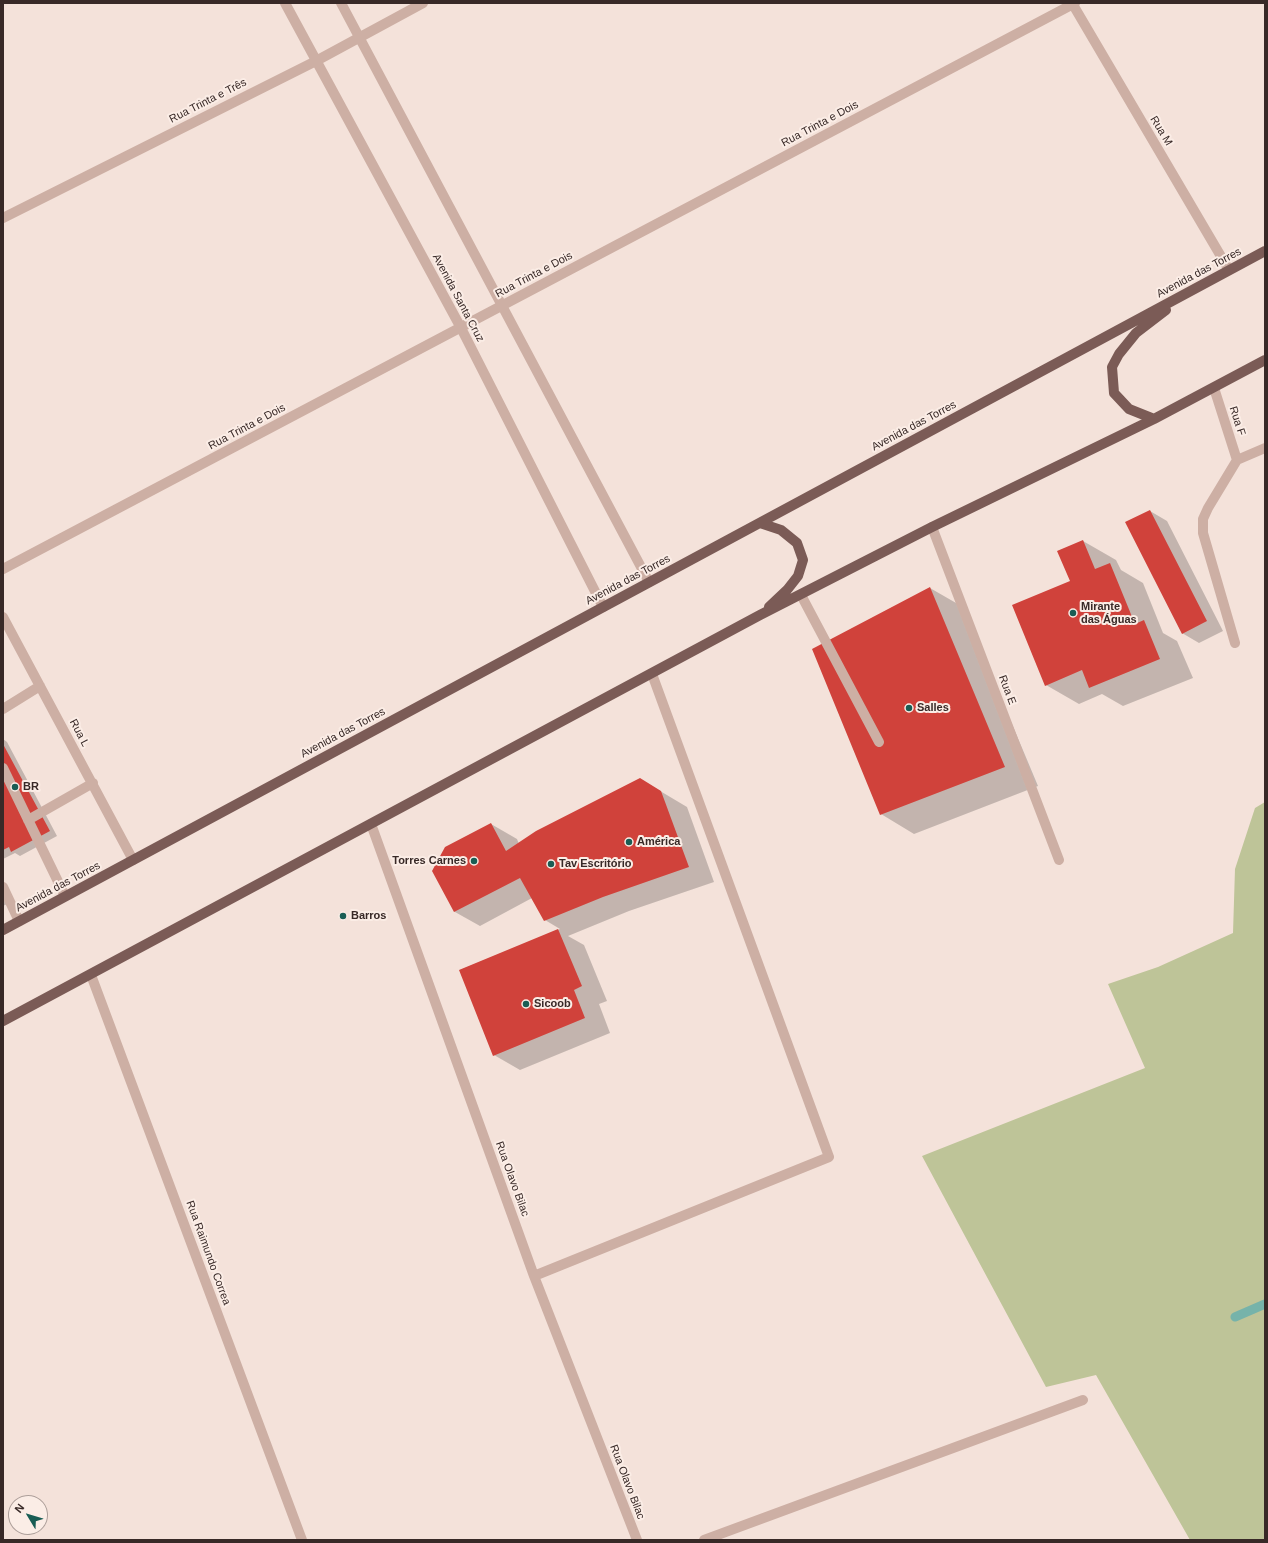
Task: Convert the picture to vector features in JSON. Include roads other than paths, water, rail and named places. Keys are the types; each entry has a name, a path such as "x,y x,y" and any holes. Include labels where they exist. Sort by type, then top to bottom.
{"main road":[{"name":"Avenida das Torres","path":"3,930 1265,251"},
{"path":"1154,419 1130,409 1114,393 1112,367 1119,354 1136,333 1192,290"},
{"path":"3,1021 760,615 932,528 1154,419 1265,360"},
{"path":"760,523 781,530 797,543 803,560 798,576 791,586 760,615"}],"street":[{"name":"Avenida Santa Cruz","path":"285,3 461,328 603,607"},
{"path":"341,3 649,582"},
{"name":"Rua Trinta e Três","path":"3,218 316,61 423,3"},
{"name":"Rua M","path":"1073,4 1229,270"},
{"name":"Rua Trinta e Dois","path":"3,569 1073,4"},
{"name":"Rua F","path":"1214,388 1237,460"},
{"path":"1235,643 1203,533 1203,519 1237,460 1265,448"},
{"name":"Rua E","path":"932,528 1059,860"},
{"path":"801,595 879,742"},
{"name":"Rua L","path":"3,618 133,860"},
{"path":"534,1276 829,1158 652,674"},
{"path":"3,709 40,686"},
{"path":"3,768 65,896"},
{"path":"28,820 92,783"},
{"name":"Rua Olavo Bilac","path":"371,824 534,1276 637,1540"},
{"path":"3,887 19,921"},
{"name":"Rua Raimundo Correa","path":"91,975 302,1540"},
{"path":"704,1540 1083,1400"}],"waterway":[{"path":"1235,1317 1265,1304"}],"place":[{"name":"Mirante das Águas","path":"1073,613"},
{"name":"Salles","path":"909,708"},
{"name":"BR","path":"15,787"},
{"name":"América","path":"629,842"},
{"name":"Torres Carnes","path":"474,861"},
{"name":"Tav Escritório","path":"551,864"},
{"name":"Barros","path":"343,916"},
{"name":"Sicoob","path":"526,1004"}]}
